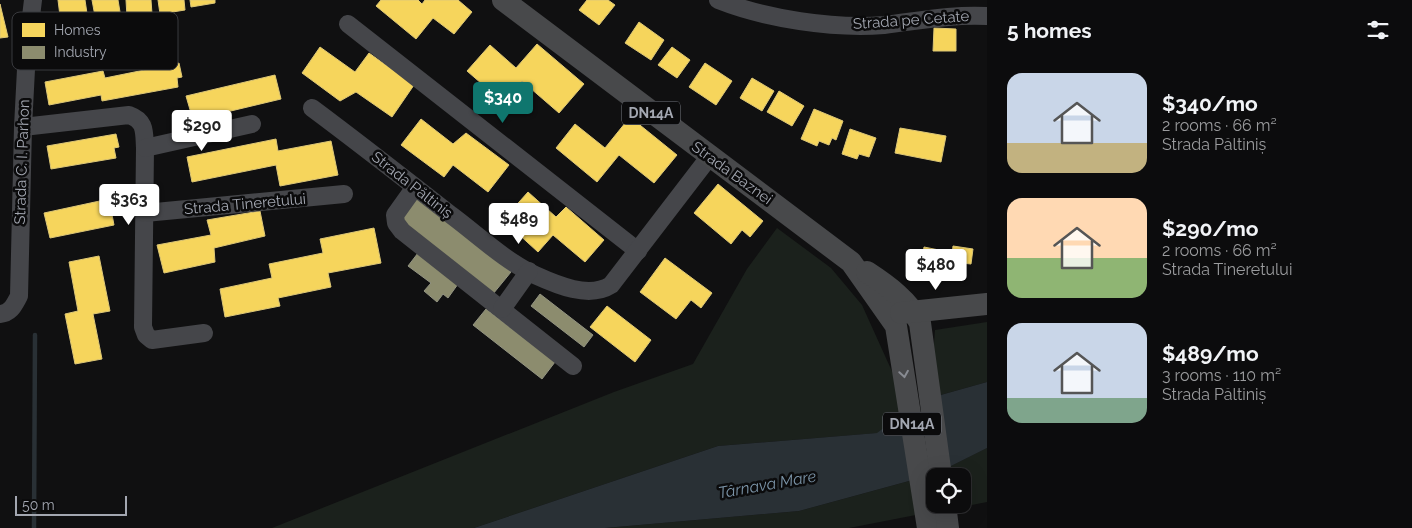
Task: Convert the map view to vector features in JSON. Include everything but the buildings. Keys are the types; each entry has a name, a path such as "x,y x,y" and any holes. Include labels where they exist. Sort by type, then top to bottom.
{"main road":[{"name":"Strada Baznei","path":"503,0 851,262 892,320"},
{"name":"DN14A","path":"851,262 883,283 917,317 940,468"},
{"path":"892,320 987,304"},
{"name":"DN14A","path":"892,320 939,520"}],"street":[{"name":"Strada pe Cetate","path":"718,0 738,8 791,19 841,25 882,25 933,18 987,16"},
{"path":"348,24 638,251"},
{"name":"Strada C. I. Parhon","path":"0,314 6,313 14,307 19,296 26,70"},
{"name":"Strada Păltiniș","path":"312,108 490,245 529,271 568,288 589,292 604,290 611,285 710,156"},
{"path":"23,127 129,115 138,118 144,125 145,148 143,327 146,335 152,340 204,332"},
{"path":"145,148 252,124"},
{"path":"415,187 395,215 396,223 402,231 573,366"},
{"name":"Strada Tineretului","path":"145,213 344,194"},
{"path":"502,310 529,271"}],"shaded area":[{"path":"777,228 831,268 862,305 909,409 878,433 718,446 474,528 272,528 614,392 693,364 747,269"},
{"path":"987,322 987,382 930,398 935,330"},
{"path":"987,448 987,502 971,505 971,468 947,468"},
{"path":"920,478 926,513 849,528 605,528 799,511"}],"water":[{"path":"987,382 987,448 947,468 941,468 930,398"},
{"name":"Târnava Mare","path":"909,409 920,478 799,511 605,528 474,528 718,446 877,433"}],"waterway":[{"path":"34,528 35,335"}]}
